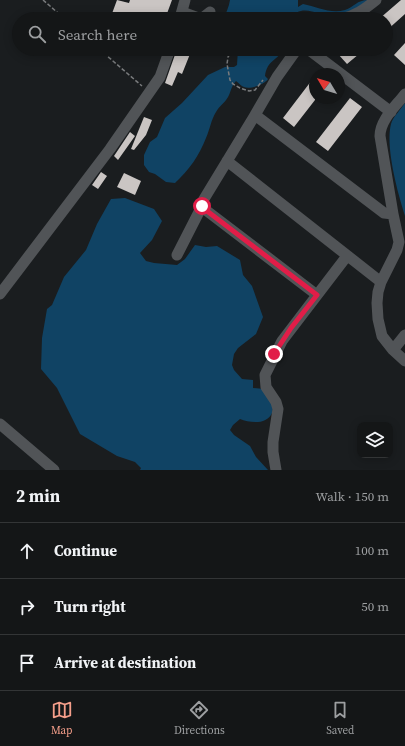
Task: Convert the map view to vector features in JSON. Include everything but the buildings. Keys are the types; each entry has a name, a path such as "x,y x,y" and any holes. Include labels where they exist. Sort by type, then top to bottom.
{"street":[{"path":"181,12 185,0"},
{"path":"361,12 376,0"},
{"path":"0,294 110,149 160,77 168,56"},
{"path":"177,255 202,206 204,199 277,77 292,56"},
{"path":"317,56 391,112"},
{"path":"405,94 380,128 393,214 402,235 397,250 381,282 377,303 382,336 393,350 405,361"},
{"path":"255,115 384,213 393,214"},
{"path":"227,161 381,282"},
{"path":"202,206 317,295"},
{"path":"276,470 273,442 278,408 276,402 266,387 265,375 282,341 347,256"},
{"path":"393,350 405,335"},
{"path":"0,424 54,470"}],"path":[{"path":"43,0 57,12"},
{"path":"107,56 149,92"},
{"path":"229,56 227,64 230,80 233,84 249,91 255,90 267,76 277,77"}],"shaded area":[{"path":"230,0 298,0 298,7 303,4 324,10 340,11 348,9 358,2 368,0 350,12 312,12 306,10 299,12 226,12"},
{"path":"238,56 278,56 270,63 265,76 268,79 264,83 247,88 243,87 236,81 234,83 227,99 214,115 206,138 197,157 175,183 166,182 155,174 149,172 144,165 144,155 150,142 157,137 165,118 182,103 208,75 225,67 234,67 237,65"},
{"path":"405,103 405,216 393,170 390,134 392,121"},
{"path":"125,198 154,209 162,221 152,240 140,253 146,261 177,265 185,259 195,245 206,247 217,246 240,260 243,275 252,286 263,317 256,334 238,348 234,354 232,365 234,370 242,379 253,380 253,388 264,389 272,397 273,410 270,417 266,420 253,422 240,419 230,430 234,435 250,446 256,457 268,470 140,470 141,468 135,462 117,456 80,434 57,388 41,369 42,338 47,309 52,305 64,277 86,250 97,224 111,199"}],"route":[{"path":"202,206 317,295 291,328 274,354"}]}
